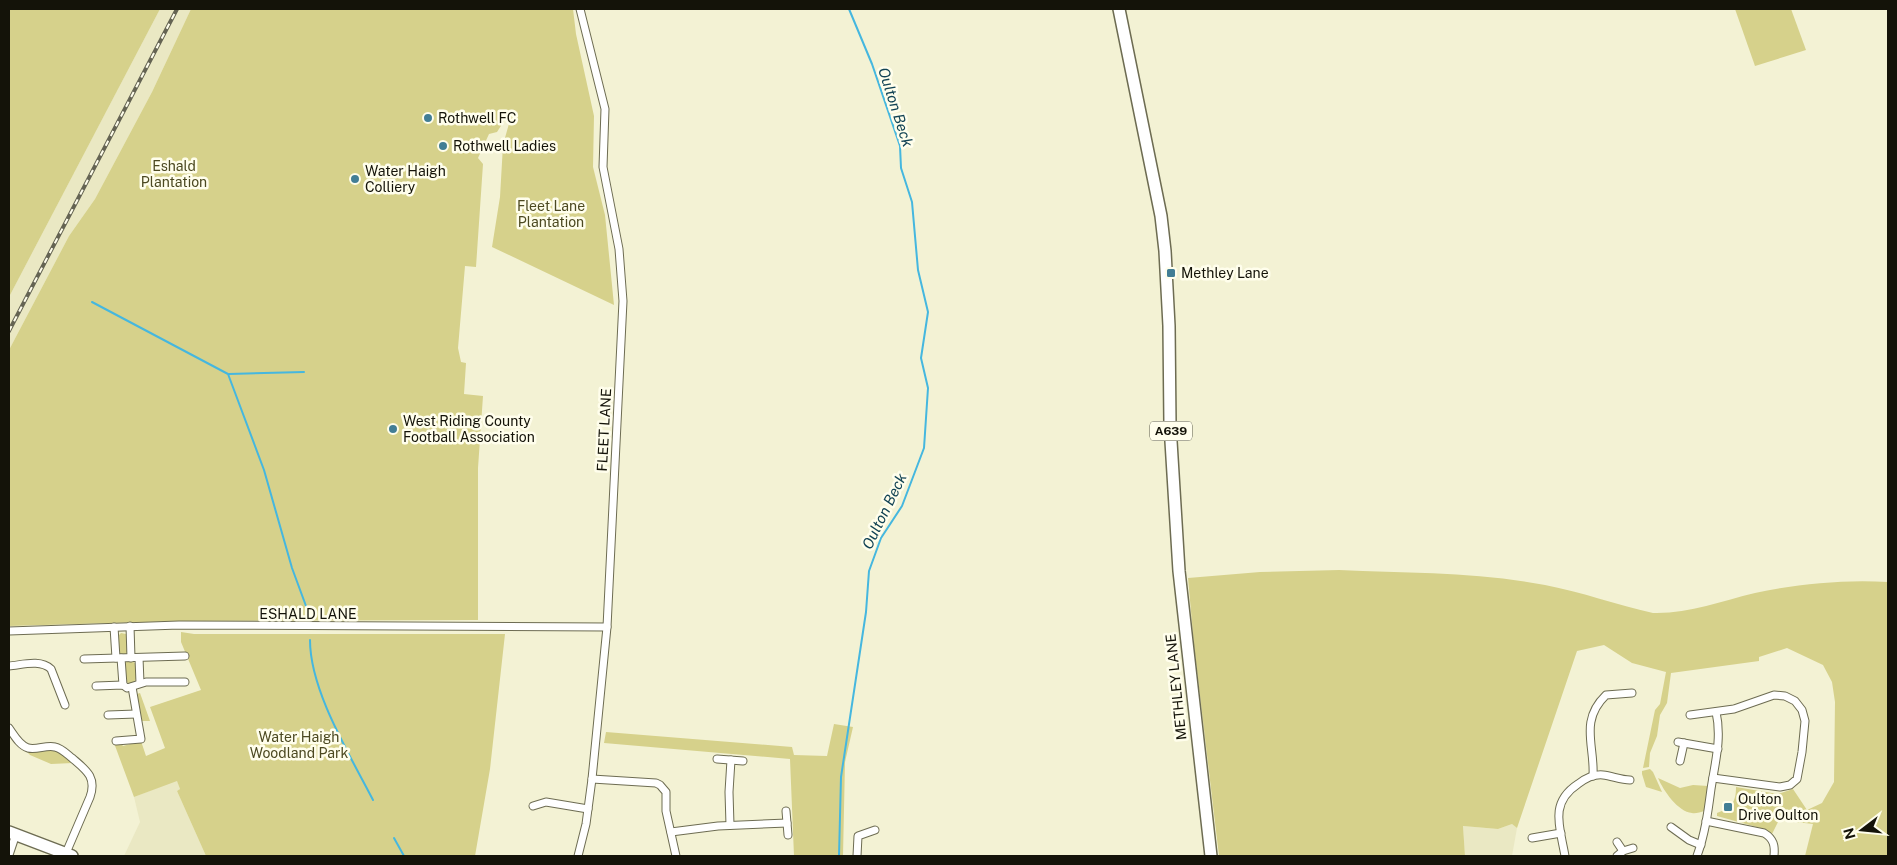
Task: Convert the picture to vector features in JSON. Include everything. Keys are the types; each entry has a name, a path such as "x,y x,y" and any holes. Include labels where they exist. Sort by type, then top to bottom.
{"main road":[{"name":"METHLEY LANE","path":"1119,9 1161,216 1165,251 1169,326 1170,425 1179,572 1212,856"},
{"path":"12,833 69,855"}],"street":[{"name":"FLEET LANE","path":"578,856 586,824 592,779 607,627 623,288 619,249 603,167 605,109 580,9"},
{"name":"ESHALD LANE","path":"9,631 130,626 607,627"},
{"path":"130,626 131,658"},
{"path":"114,627 123,685"},
{"path":"84,659 185,656"},
{"path":"140,658 140,683"},
{"path":"9,666 41,663 46,665 51,669 65,705"},
{"path":"96,686 123,685 124,687 132,687 140,683 185,682"},
{"path":"116,741 141,739 132,687"},
{"path":"1602,687 1606,696"},
{"path":"1593,776 1593,758 1589,730 1594,714 1606,696 1632,693"},
{"path":"1690,715 1744,706 1768,696 1779,695 1795,701 1802,710 1805,721 1802,752 1797,779 1790,786 1780,787 1713,778"},
{"path":"54,700 61,696"},
{"path":"1697,856 1706,821 1718,749 1719,732 1716,712"},
{"path":"108,715 136,714"},
{"path":"9,728 19,742 26,747 50,746 59,748 87,771 91,779 93,788 69,855"},
{"path":"1680,761 1681,743 1718,749"},
{"path":"717,759 743,761"},
{"path":"730,825 729,792 731,760"},
{"path":"1565,856 1558,808 1561,800 1574,787 1593,776 1603,775 1630,780"},
{"path":"592,779 656,783 660,785 666,792 666,807 676,856"},
{"path":"532,807 546,802 588,809"},
{"path":"786,811 788,835"},
{"path":"1706,821 1764,834 1774,844 1774,856"},
{"path":"671,832 730,825 787,823"},
{"path":"1671,827 1689,840 1701,845"},
{"path":"857,856 858,836 875,830"},
{"path":"9,854 12,833"},
{"path":"1532,838 1561,833"},
{"path":"1617,842 1623,851"},
{"path":"1617,856 1623,851 1633,848"}],"shaded area":[{"path":"160,9 191,9 152,92 95,199 69,236 9,350 9,297"},
{"path":"177,780 180,789 177,791 206,856 124,856 140,822 134,797"},
{"path":"1512,824 1517,828 1512,856 1465,856 1463,826 1498,829"}],"green space":[{"path":"9,9 160,9 9,297"},
{"path":"191,9 573,9 576,34 594,116 593,167 605,215 614,305 492,247 500,197 503,145 510,120 506,118 497,132 489,134 478,158 483,164 476,267 465,266 458,348 461,362 466,363 464,394 483,396 478,468 478,620 181,621 9,626 9,350 69,236 95,199 152,92"},
{"path":"1735,9 1791,9 1806,50 1755,66"},
{"path":"1339,570 1443,574 1520,581 1559,588 1653,613 1692,609 1787,587 1855,581 1888,582 1888,856 1805,856 1813,824 1779,820 1772,834 1764,829 1717,816 1717,813 1726,809 1734,801 1736,787 1778,794 1793,789 1807,810 1822,803 1834,782 1835,702 1832,682 1823,665 1787,648 1759,657 1759,661 1671,673 1667,703 1660,715 1657,736 1650,753 1649,767 1643,768 1655,710 1660,704 1666,672 1632,663 1604,645 1577,651 1517,828 1512,824 1498,829 1463,826 1465,856 1219,856 1188,578 1260,572"},
{"name":"Water Haigh Woodland Park","path":"181,632 194,634 505,634 490,769 475,856 206,856 177,791 180,789 177,781 134,797 114,743 121,743 123,746 141,741 146,756 165,748 150,707 201,690 181,642"},
{"path":"121,633 126,634 128,645 125,655 122,656 119,653 118,636"},
{"path":"128,661 136,664 137,670 135,681 130,684 127,682 124,664"},
{"path":"140,693 150,721 139,721 134,695"},
{"path":"834,724 853,727 845,762 843,856 794,856 790,759 604,743 606,732 792,747 794,755 827,756"},
{"path":"27,750 36,752 57,750 73,763 51,764 30,755"},
{"path":"1650,769 1662,792 1646,787 1642,771"},
{"path":"1658,778 1680,788 1693,785 1708,786 1704,811 1693,813 1681,809 1667,794"}],"waterway":[{"name":"Oulton Beck","path":"839,856 841,777 866,612 869,571 881,538 902,506 924,448 928,388 921,358 928,312 918,270 912,202 901,168 900,146 872,64 849,9"},
{"path":"92,302 228,374 264,470 292,568 306,606"},
{"path":"229,374 304,372"},
{"path":"310,640 312,660 324,701 343,743 373,800"},
{"path":"394,838 404,856"}],"railway":[{"path":"9,331 177,9"}],"place":[{"name":"Rothwell FC","path":"428,118"},
{"name":"Rothwell Ladies","path":"443,146"},
{"name":"Water Haigh Colliery","path":"355,179"},
{"name":"Methley Lane","path":"1171,273"},
{"name":"West Riding County Football Association","path":"393,429"},
{"name":"Oulton Drive Oulton","path":"1728,807"}],"park label":[{"name":"Eshald Plantation","path":"174,174"},
{"name":"Fleet Lane Plantation","path":"551,214"}]}
